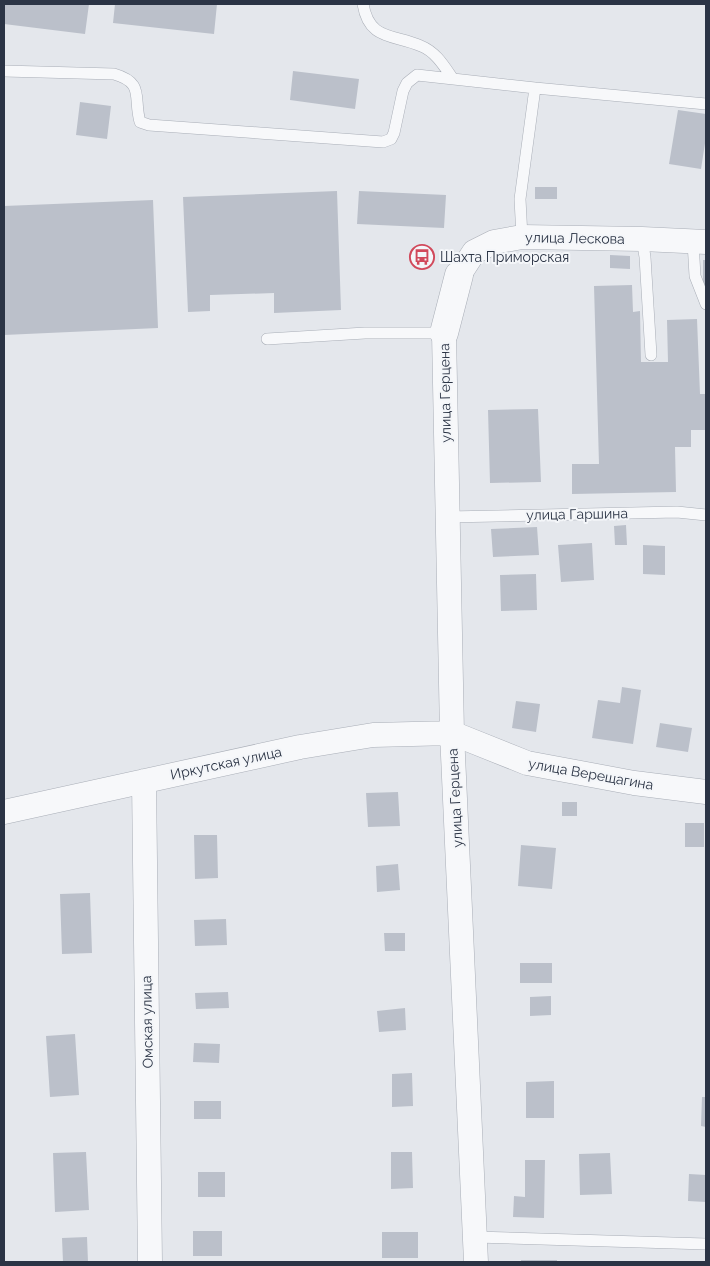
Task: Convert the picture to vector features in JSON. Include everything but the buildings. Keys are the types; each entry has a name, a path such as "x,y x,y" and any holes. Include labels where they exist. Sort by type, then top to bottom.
{"street":[{"name":"улица Лескова","path":"444,333 459,275 474,252 494,242 522,237 700,242"},
{"name":"улица Герцена","path":"444,333 452,733 476,1262"},
{"name":"Иркутская улица","path":"4,812 300,747 373,736 452,733"},
{"name":"улица Верещагина","path":"452,733 527,763 634,784 706,792"},
{"name":"Омская улица","path":"144,781 150,1262"}],"lane":[{"path":"363,4 371,27 386,36 422,46 438,57 452,79"},
{"path":"4,71 114,74 127,78 136,90 140,122 149,125 383,142 390,139 394,133 402,91 407,82 417,75 706,104"},
{"path":"522,237 520,199 535,88"},
{"path":"642,239 645,257 651,355"},
{"path":"700,242 695,276 706,304"},
{"path":"267,339 365,333 444,333"},
{"name":"улица Гаршина","path":"447,517 677,512 706,515"},
{"path":"476,1237 706,1244"}],"place":[{"name":"Шахта Приморская","path":"422,257"}]}
